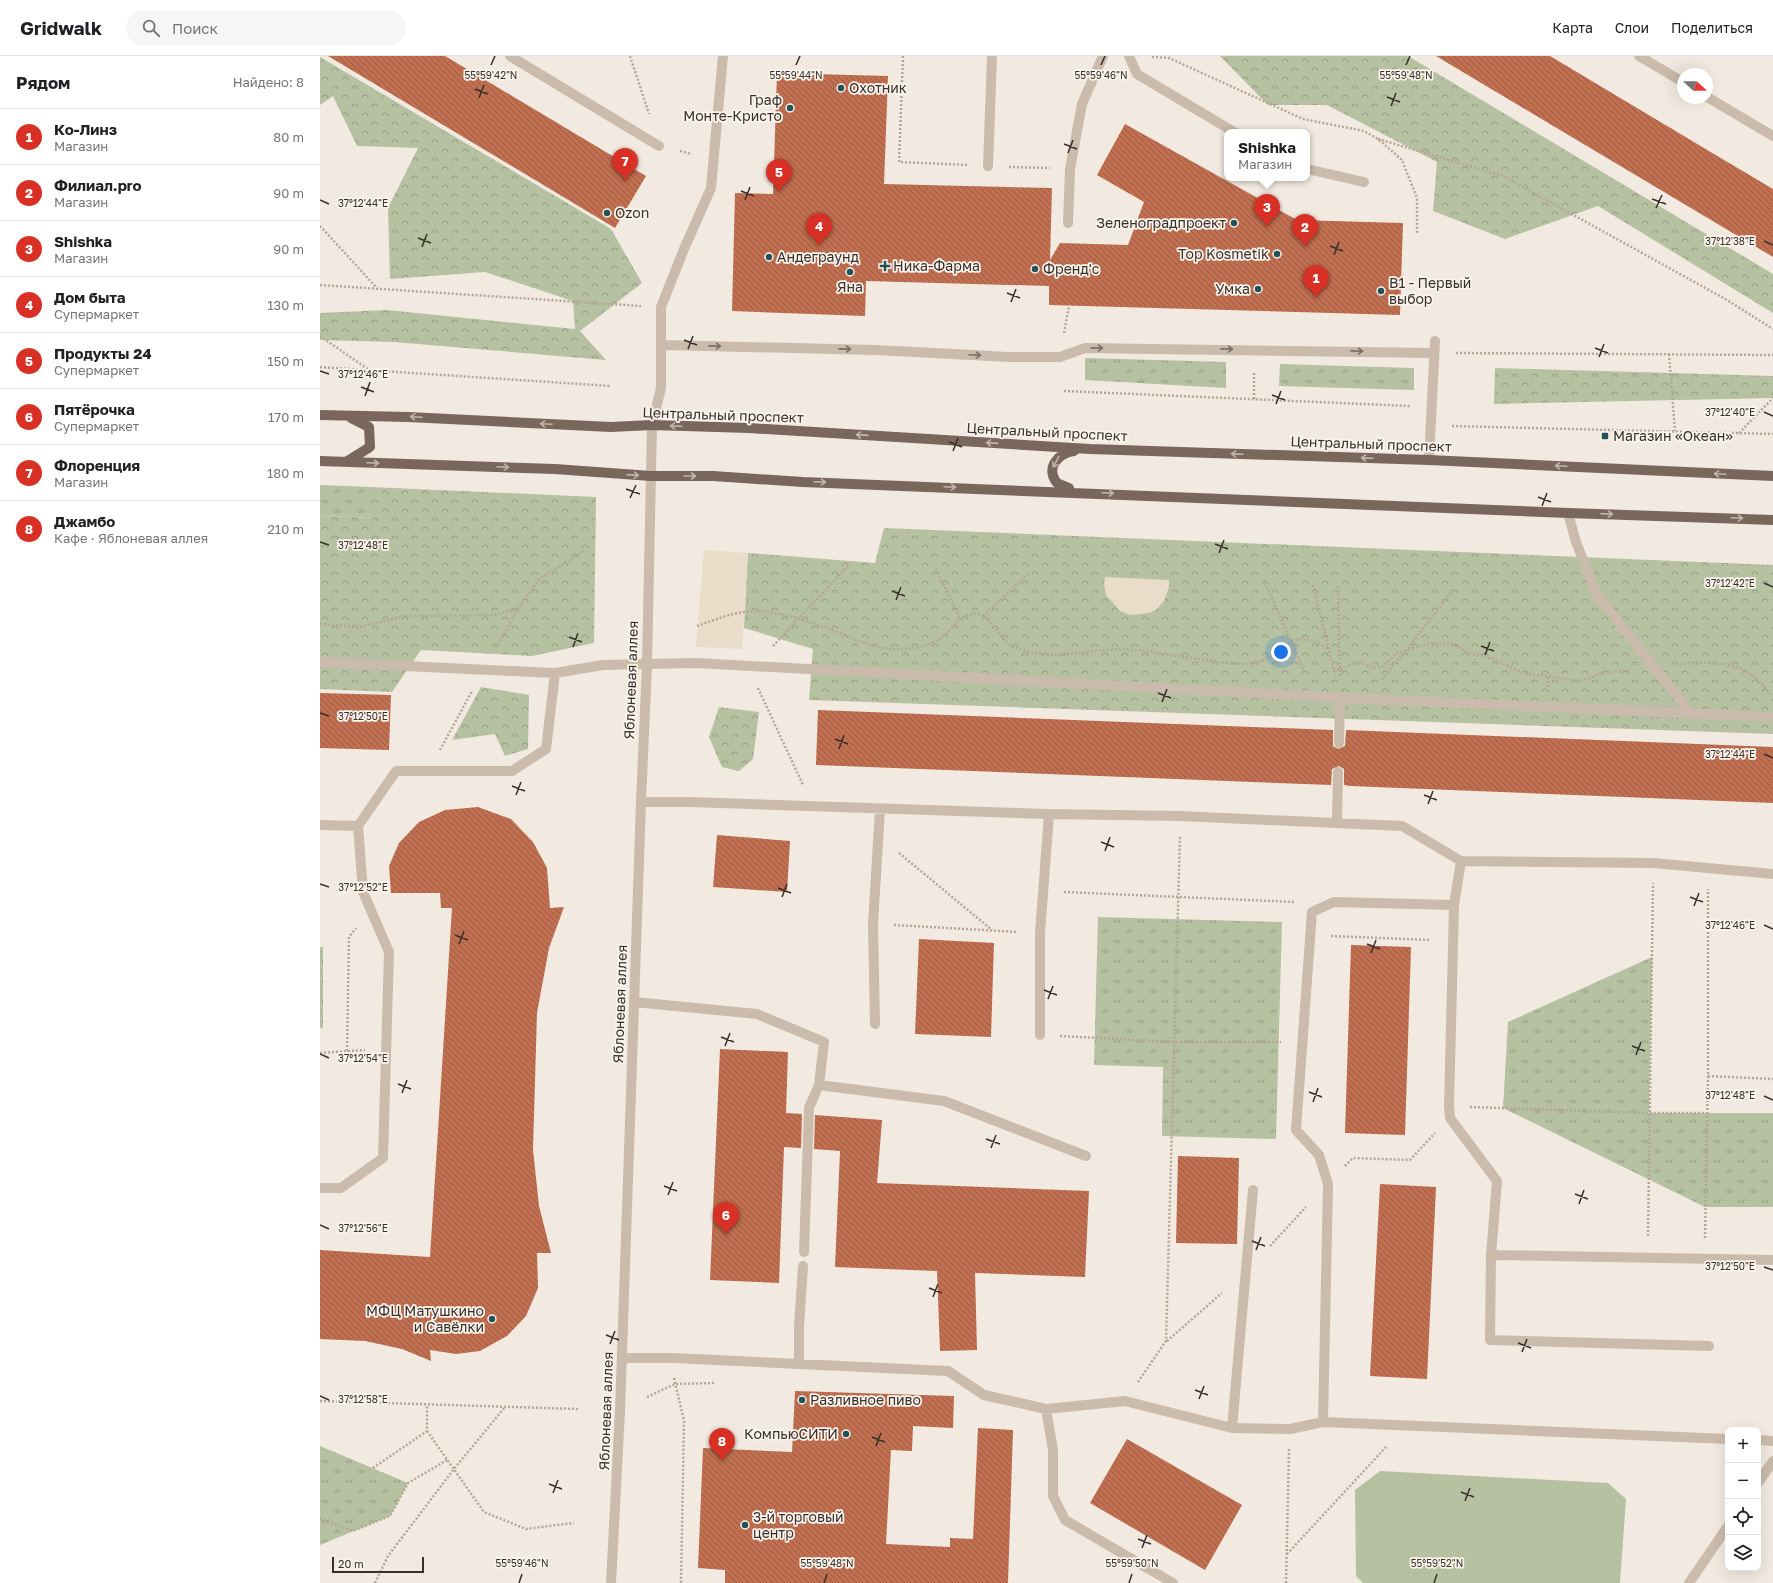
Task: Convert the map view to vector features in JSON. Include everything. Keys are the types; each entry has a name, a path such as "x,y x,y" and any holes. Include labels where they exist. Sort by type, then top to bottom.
{"main road":[{"name":"Центральный проспект","path":"320,415 408,417 611,427 652,425 749,428 1090,449 1429,460 1773,476"},
{"path":"346,462 370,447 368,427 348,416"},
{"path":"1085,492 1062,486 1057,483 1052,474 1057,458 1065,452 1090,449"},
{"path":"320,461 555,469 651,476 714,476 803,482 1773,520"}],"street":[{"path":"510,56 659,146"},
{"path":"661,307 684,249 711,188 723,56"},
{"path":"988,166 992,56"},
{"path":"1068,223 1070,169 1082,104 1104,56"},
{"path":"1128,56 1137,74 1229,129"},
{"path":"1639,56 1677,78"},
{"path":"1713,100 1773,136"},
{"path":"1310,170 1364,182"},
{"name":"Яблоневая аллея","path":"611,1583 622,1358 647,665 652,425 661,388 661,307"},
{"path":"1429,460 1432,426 1435,341"},
{"path":"662,345 876,350 934,354 1038,357 1060,357 1085,348 1254,349 1434,353"},
{"path":"1568,513 1576,542 1597,595 1692,714"},
{"path":"320,662 555,673 603,665 695,663 1366,699 1773,717"},
{"path":"320,1188 340,1188 382,1158 389,952 363,892 358,826 396,771 512,771 546,749 555,673"},
{"path":"1339,743 1340,697"},
{"path":"1337,822 1338,772"},
{"path":"641,802 1049,814 1180,816 1402,826 1462,861 1653,863 1773,874"},
{"path":"875,1024 873,924 880,809"},
{"path":"1040,1035 1040,933 1049,814"},
{"path":"320,825 358,826"},
{"path":"1462,861 1454,905 1449,1106 1450,1118 1497,1181 1491,1254 1490,1340 1709,1346"},
{"path":"1323,1422 1328,1184 1319,1155 1296,1130 1312,912 1334,902 1454,905"},
{"path":"634,1002 757,1014 824,1042 819,1085 809,1108 804,1252"},
{"path":"819,1085 944,1101 1086,1156"},
{"path":"1232,1428 1253,1190"},
{"path":"1491,1254 1773,1260"},
{"path":"799,1364 798,1327 803,1266"},
{"path":"622,1358 673,1358 948,1371 984,1395 1046,1409 1125,1401 1232,1428 1290,1429 1323,1422 1725,1439"},
{"path":"1046,1409 1053,1450 1053,1496 1065,1520 1173,1583"},
{"path":"1761,1440 1773,1441"},
{"path":"1761,1479 1773,1461"},
{"path":"1689,1583 1725,1530"}],"path":[{"path":"903,56 899,162 1070,169"},
{"path":"1146,57 1169,57 1303,119 1364,131 1378,139 1402,160 1416,198 1417,233"},
{"path":"1378,139 1503,176 1727,300 1773,329"},
{"path":"320,226 376,288"},
{"path":"320,285 661,307"},
{"path":"320,336 370,371"},
{"path":"1254,349 1254,399"},
{"path":"1434,353 1773,355"},
{"path":"1669,354 1675,431"},
{"path":"320,368 612,386"},
{"path":"1064,391 1432,407"},
{"path":"1739,434 1773,398"},
{"path":"1432,426 1773,434"},
{"path":"813,806 751,666 849,565"},
{"path":"936,569 960,619"},
{"path":"983,616 1029,574"},
{"path":"1265,583 1316,696"},
{"path":"1313,585 1340,697"},
{"path":"1338,586 1340,697"},
{"path":"1366,699 1453,590"},
{"path":"320,624 359,627 404,616 494,615 519,607"},
{"path":"697,626 745,611 775,613 828,629 867,644 892,649 916,648 934,644 960,619 972,613 983,616 1012,646 1035,655 1066,655 1106,649 1124,649 1236,664 1258,662 1275,653 1290,641 1299,638 1320,644 1328,649"},
{"path":"1333,669 1340,670 1351,664 1360,662 1373,668 1383,666 1397,653 1430,643 1452,644 1470,653 1493,659 1523,673 1581,681 1606,672 1656,670"},
{"path":"1678,665 1689,662 1715,663 1742,669 1765,686 1773,697"},
{"path":"1125,1401 1166,1341 1180,816"},
{"path":"878,836 993,930"},
{"path":"1648,1257 1653,863"},
{"path":"1704,1258 1708,1076 1708,868"},
{"path":"1043,892 1298,902 1312,912"},
{"path":"347,1051 349,937 370,909"},
{"path":"873,924 1040,933"},
{"path":"1310,936 1453,941"},
{"path":"1040,1035 1175,1042 1302,1042"},
{"path":"320,1053 386,1050"},
{"path":"1708,1076 1773,1079"},
{"path":"1449,1106 1649,1113 1706,1113"},
{"path":"1328,1184 1353,1158 1410,1160 1450,1118"},
{"path":"673,1358 675,1384 684,1421 681,1583"},
{"path":"320,1401 578,1409"},
{"path":"427,1405 427,1431 484,1512 526,1529 574,1523"},
{"path":"375,1583 388,1556 454,1469 506,1407"},
{"path":"1287,1554 1406,1426"},
{"path":"1286,1583 1290,1429"},
{"path":"372,1468 427,1431"},
{"path":"320,1519 353,1531 390,1516 408,1483 447,1459"}],"green space":[{"path":"1220,56 1408,56 1773,274 1773,313 1598,206 1505,239 1433,211 1437,162 1327,105 1268,105"},
{"path":"320,57 611,229 642,283 580,331 606,360 394,342 320,340 320,313 387,310 575,329 573,301 485,272 390,279 388,208 418,148 357,146 333,96 320,105"},
{"path":"1085,358 1226,362 1226,388 1085,380"},
{"path":"1280,364 1414,368 1414,390 1279,386"},
{"path":"1495,368 1773,376 1773,398 1494,404"},
{"path":"320,485 371,487 371,518 320,515"},
{"path":"371,487 596,497 594,643 532,656 421,650 392,692 320,689 320,515 370,518"},
{"path":"884,528 1773,565 1773,734 809,700 813,649 744,628 748,553 875,563"},
{"path":"481,687 529,695 528,749 505,756 495,734 452,740"},
{"path":"719,707 759,712 753,759 739,771 722,767 709,737"},
{"path":"1098,917 1282,922 1276,1139 1162,1136 1163,1067 1094,1065"},
{"path":"320,947 323,947 323,1028 320,1028"},
{"path":"1652,957 1649,1113 1773,1113 1773,1207 1705,1207 1503,1108 1508,1022"},
{"path":"320,1446 408,1483 390,1516 320,1545"},
{"path":"1380,1471 1608,1483 1626,1499 1620,1583 1363,1583 1356,1576 1355,1490"}],"shaded area":[{"path":"704,550 748,553 742,649 696,647"},
{"path":"1105,577 1169,580 1169,587 1164,601 1158,608 1150,613 1130,615 1120,611 1106,595 1104,584"}],"building":[{"path":"328,56 445,56 646,176 615,228"},
{"path":"1436,56 1550,56 1773,189 1773,257"},
{"path":"777,73 888,76 884,184 1052,188 1050,260 1060,243 1128,245 1144,202 1097,175 1125,124 1224,179 1224,181 1227,181 1297,220 1403,223 1400,315 1049,305 1049,286 866,281 865,316 732,311 735,193 773,194"},
{"path":"320,693 391,695 389,750 320,748"},
{"path":"818,710 1333,730 1333,746 1338,749 1345,746 1346,730 1773,747 1773,803 1350,786 1344,785 1344,769 1339,766 1332,769 1331,785 816,765"},
{"path":"478,807 511,819 533,842 547,868 550,908 564,907 549,948 537,1013 533,1150 539,1206 551,1253 537,1253 538,1288 526,1316 507,1336 480,1351 456,1354 430,1350 431,1361 402,1349 365,1341 320,1339 320,1250 430,1257 452,908 441,908 440,893 391,893 389,866 399,843 419,822 445,810"},
{"path":"717,835 790,841 787,892 713,887"},
{"path":"919,939 994,943 991,1037 915,1034"},
{"path":"1351,945 1411,947 1405,1135 1345,1133"},
{"path":"720,1049 788,1052 786,1113 802,1114 801,1148 784,1147 779,1283 710,1280"},
{"path":"815,1115 882,1120 877,1183 1089,1191 1085,1277 975,1273 977,1350 940,1351 937,1271 835,1267 840,1151 814,1149"},
{"path":"1178,1156 1239,1158 1237,1244 1176,1243"},
{"path":"1380,1184 1436,1187 1427,1379 1370,1376"},
{"path":"795,1391 954,1396 953,1428 913,1426 912,1451 891,1450 886,1544 950,1547 950,1538 973,1539 978,1428 1013,1430 1008,1583 725,1583 725,1570 698,1568 703,1448 792,1452"},
{"path":"1127,1439 1242,1505 1205,1570 1090,1503"}],"place":[{"name":"Охотник","path":"841,88"},
{"name":"Граф Монте-Кристо","path":"790,108"},
{"name":"Флоренция","path":"625,181"},
{"name":"Продукты 24","path":"779,192"},
{"name":"Ozon","path":"607,213"},
{"name":"Зеленоградпроект","path":"1234,223"},
{"name":"Shishka","path":"1267,227"},
{"name":"Дом быта","path":"819,246"},
{"name":"Филиал.pro","path":"1305,247"},
{"name":"Top Kosmetik","path":"1277,254"},
{"name":"Андеграунд","path":"769,257"},
{"name":"Ника-Фарма","path":"885,266"},
{"name":"Френд'с","path":"1035,269"},
{"name":"Яна","path":"850,272"},
{"name":"Умка","path":"1258,289"},
{"name":"В1 - Первый выбор","path":"1381,291"},
{"name":"Ко-Линз","path":"1316,298"},
{"name":"Магазин «Океан»","path":"1605,436"},
{"name":"Пятёрочка","path":"726,1235"},
{"name":"МФЦ Матушкино и Савёлки","path":"492,1319"},
{"name":"Разливное пиво","path":"802,1400"},
{"name":"КомпьюСИТИ","path":"846,1434"},
{"name":"Джамбо","path":"722,1461"},
{"name":"3-й торговый центр","path":"745,1525"}]}
